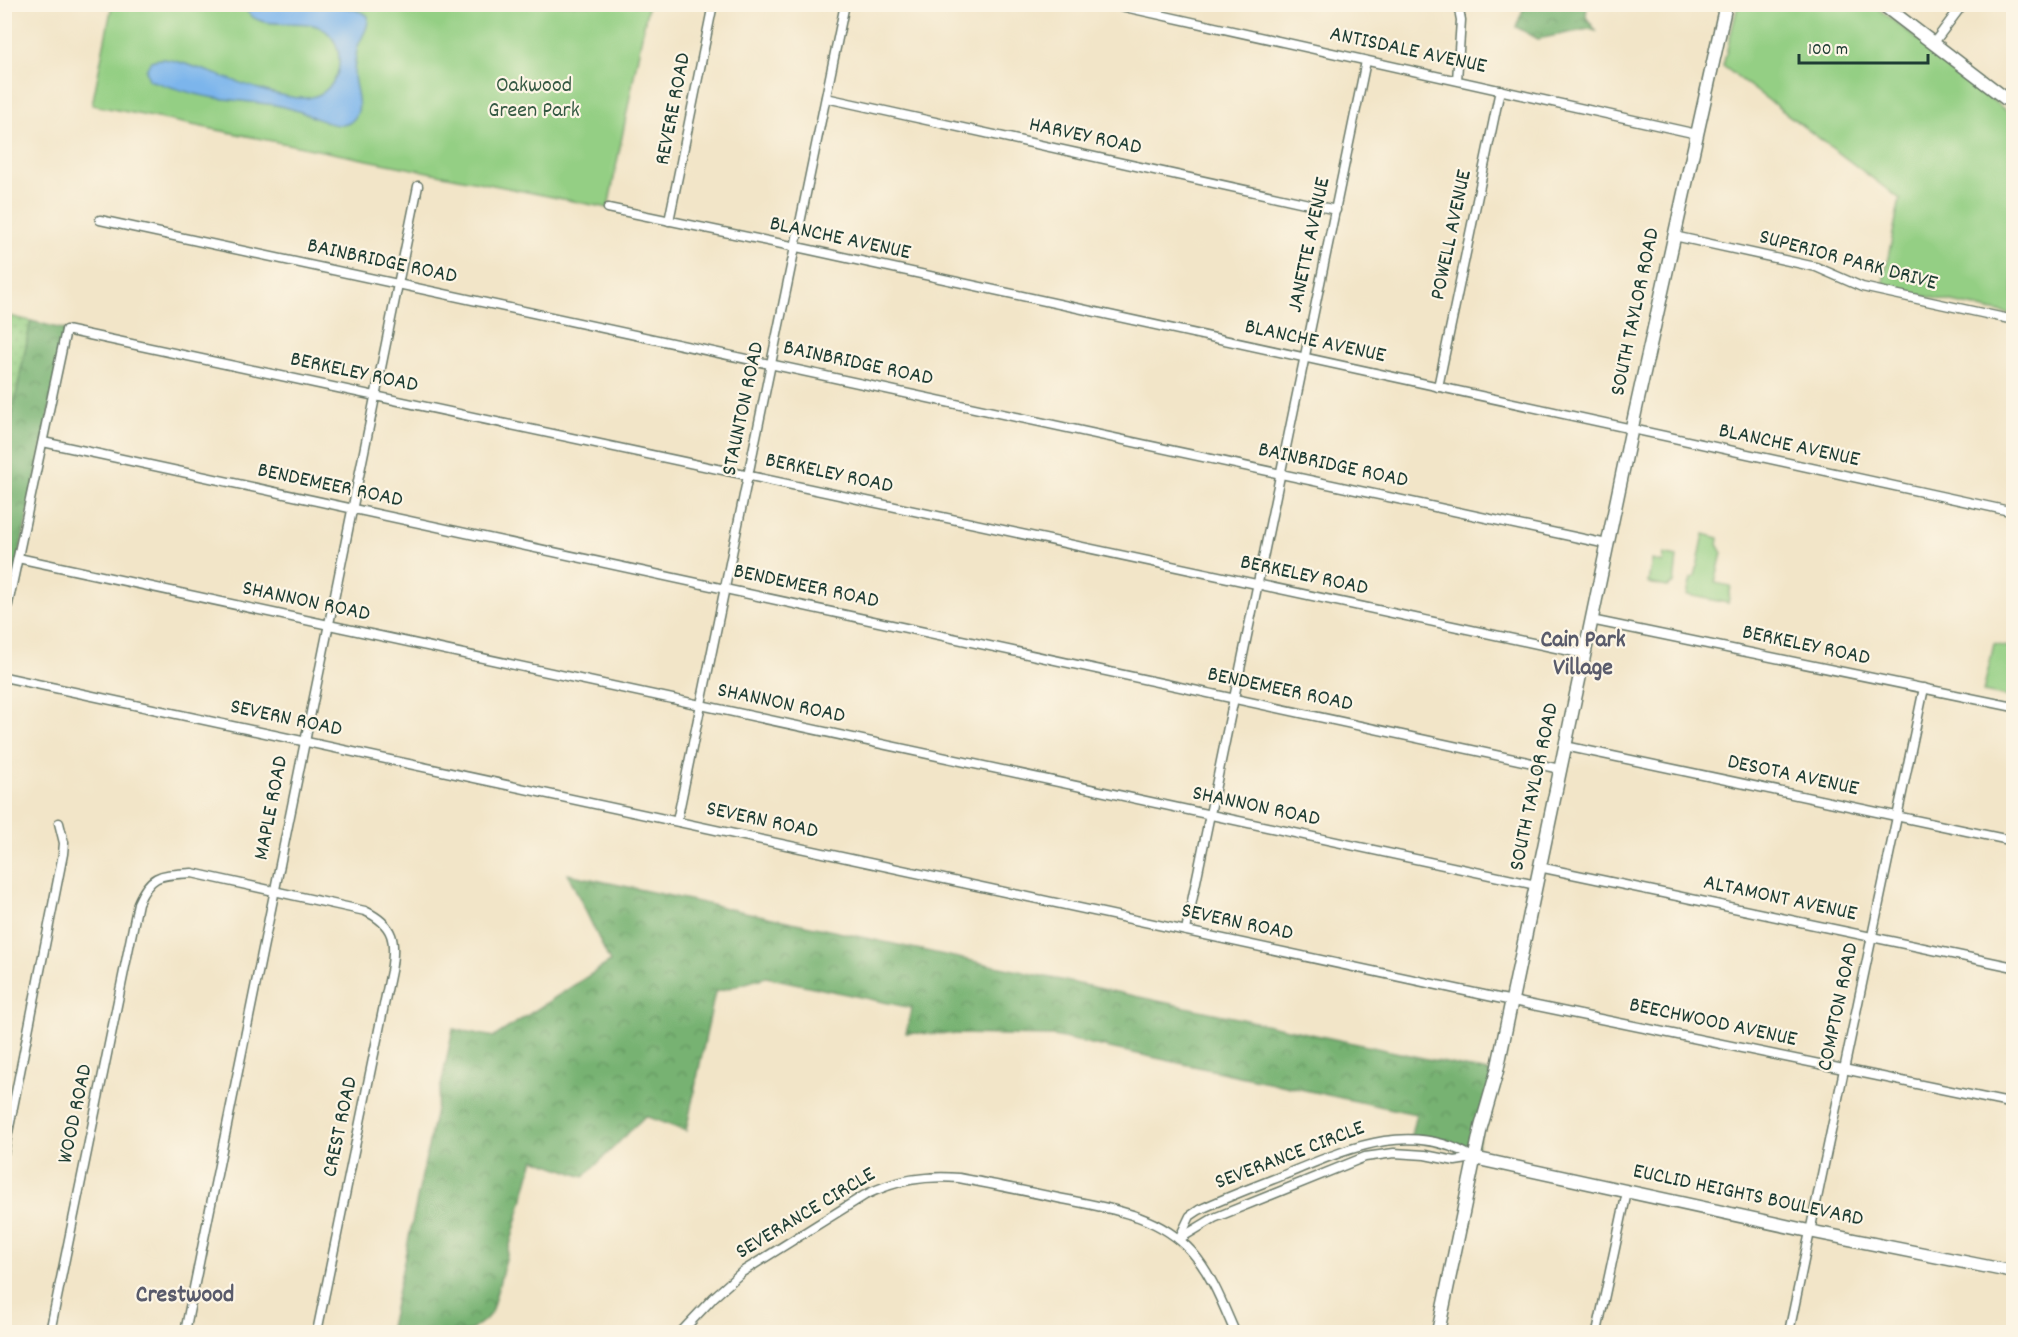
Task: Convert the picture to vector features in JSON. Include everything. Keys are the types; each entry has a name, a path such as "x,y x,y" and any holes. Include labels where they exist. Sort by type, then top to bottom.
{"main road":[{"name":"SOUTH TAYLOR ROAD","path":"1438,1332 1474,1158 1497,1071 1632,430 1726,4"},
{"path":"1882,4 2013,105"},
{"name":"EUCLID HEIGHTS BOULEVARD","path":"1474,1158 2013,1272"}],"street":[{"name":"REVERE ROAD","path":"669,221 713,4"},
{"name":"STAUNTON ROAD","path":"677,821 845,4"},
{"name":"ANTISDALE AVENUE","path":"1111,4 1697,134"},
{"path":"1457,81 1461,20 1458,4"},
{"path":"1934,44 1963,4"},
{"name":"JANETTE AVENUE","path":"1186,930 1366,61"},
{"name":"POWELL AVENUE","path":"1438,387 1500,90"},
{"name":"HARVEY ROAD","path":"826,98 1336,210"},
{"name":"MAPLE ROAD","path":"184,1332 418,186"},
{"name":"BLANCHE AVENUE","path":"608,208 2013,512"},
{"name":"BAINBRIDGE ROAD","path":"100,220 1608,544"},
{"name":"SUPERIOR PARK DRIVE","path":"1674,236 1816,267 1862,287 2013,320"},
{"name":"BERKELEY ROAD","path":"43,442 66,330 1584,654"},
{"path":"4,623 43,442"},
{"name":"BENDEMEER ROAD","path":"43,442 1560,769"},
{"name":"SHANNON ROAD","path":"18,558 1536,885"},
{"name":"BERKELEY ROAD","path":"1592,620 2013,707"},
{"name":"SEVERN ROAD","path":"4,677 1511,1000"},
{"name":"COMPTON ROAD","path":"1789,1332 1924,688"},
{"name":"DESOTA AVENUE","path":"1565,746 2013,841"},
{"path":"4,1153 63,854 64,843 59,823"},
{"name":"ALTAMONT AVENUE","path":"1539,867 2013,967"},
{"name":"WOOD ROAD","path":"50,1332 138,903 146,886 162,875 192,873 274,892"},
{"name":"CREST ROAD","path":"274,892 365,911 382,921 389,929 394,946 317,1332"},
{"name":"BEECHWOOD AVENUE","path":"1511,1000 2013,1104"},
{"name":"SEVERANCE CIRCLE","path":"1179,1239 1190,1216 1199,1210 1356,1147 1391,1139 1410,1140 1453,1146 1474,1158"},
{"name":"SEVERANCE CIRCLE","path":"1179,1239 1214,1218 1365,1157 1394,1153 1452,1160 1474,1158"},
{"name":"SEVERANCE CIRCLE","path":"681,1332 714,1297 742,1272 865,1195 886,1185 926,1177 959,1178 1122,1211 1149,1220 1179,1239 1205,1269 1235,1332"},
{"path":"1597,1332 1627,1192"}],"green space":[{"name":"Oakwood Green Park","path":"112,5 648,5 608,208 92,105"},
{"path":"1525,5 1587,5 1586,17 1596,31 1589,29 1538,39 1516,27"},
{"path":"1738,5 1873,5 2013,116 2013,315 1882,287 1900,199 1723,66"},
{"path":"5,315 31,321 5,452"},
{"path":"31,321 66,330 5,623 5,452"},
{"path":"1704,534 1719,538 1718,546 1722,553 1715,583 1731,586 1728,603 1687,595 1691,578 1695,577"},
{"path":"1664,554 1677,557 1674,583 1667,587 1648,583 1652,560 1663,563"},
{"path":"1994,644 2013,648 2013,698 1983,692"},
{"path":"568,874 1488,1072 1497,1071 1474,1158 1459,1149 1410,1140 1416,1114 1054,1036 906,1033 912,1008 766,977 715,992 686,1131 645,1116 584,1177 534,1159 491,1313 469,1332 389,1332 453,1029 494,1037 610,962"}],"water":[{"path":"243,5 328,5 345,7 368,16 365,32 358,46 355,64 358,108 353,120 347,124 335,125 288,108 207,97 149,80 146,70 151,61 161,59 172,60 266,91 295,98 314,97 329,88 336,76 339,62 336,44 326,31 305,24 270,23 259,20 250,15"}],"district":[{"name":"Cain Park Village","path":"1583,655"},
{"name":"Crestwood","path":"185,1296"}]}
